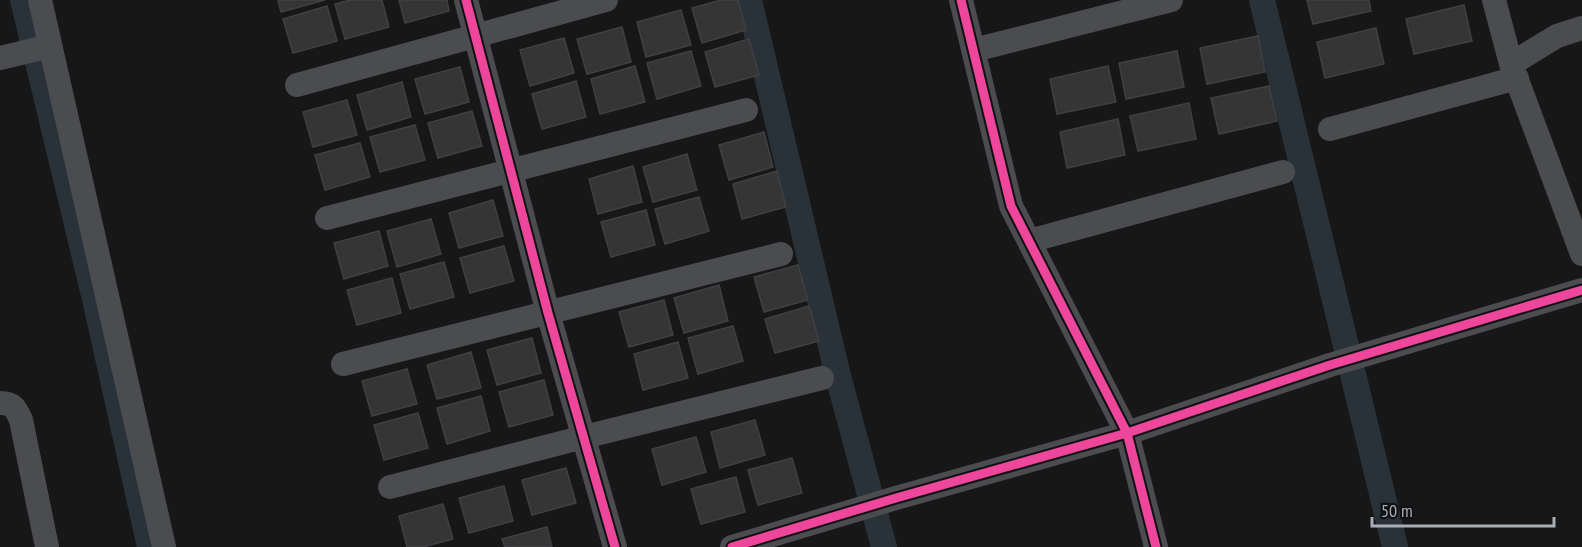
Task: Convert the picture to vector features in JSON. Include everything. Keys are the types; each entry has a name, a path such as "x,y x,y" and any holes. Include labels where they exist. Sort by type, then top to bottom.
{"street":[{"path":"40,0 164,547"},
{"path":"466,0 548,313 615,547"},
{"path":"297,85 606,0"},
{"path":"961,0 1011,206 1127,433 1156,547"},
{"path":"974,50 1171,0"},
{"path":"1494,0 1514,71 1582,254"},
{"path":"1330,129 1514,71 1557,36 1582,28"},
{"path":"0,58 50,46"},
{"path":"327,218 746,110"},
{"path":"1029,241 1283,172"},
{"path":"343,364 781,254"},
{"path":"732,547 1127,433 1330,365 1582,290"},
{"path":"390,487 584,436 822,378"},
{"path":"0,403 6,403 16,409 21,420 47,547"}],"building":[{"path":"278,0 325,0 281,12"},
{"path":"350,0 382,0 389,27 345,39 335,4"},
{"path":"399,0 447,0 449,11 405,23"},
{"path":"721,0 738,0 746,30 702,43 692,8"},
{"path":"1307,0 1369,0 1371,11 1313,24"},
{"path":"1464,5 1472,41 1414,54 1406,19"},
{"path":"327,6 337,41 293,53 283,19"},
{"path":"681,10 691,45 646,57 637,22"},
{"path":"622,27 631,62 587,74 577,39"},
{"path":"1376,28 1384,64 1325,78 1317,42"},
{"path":"1258,36 1265,72 1207,84 1200,48"},
{"path":"564,38 574,73 530,86 520,50"},
{"path":"749,39 759,75 715,87 705,52"},
{"path":"691,51 701,86 657,99 647,63"},
{"path":"1177,51 1184,87 1126,99 1119,63"},
{"path":"635,66 645,102 600,114 591,79"},
{"path":"1108,66 1116,102 1057,114 1050,79"},
{"path":"460,67 469,102 425,114 415,79"},
{"path":"576,81 586,117 542,129 532,94"},
{"path":"402,82 411,117 367,130 357,95"},
{"path":"1269,86 1277,121 1219,134 1211,98"},
{"path":"347,100 357,135 313,147 303,112"},
{"path":"1189,103 1196,139 1138,151 1130,116"},
{"path":"472,111 482,146 438,158 428,123"},
{"path":"1118,119 1125,155 1067,168 1060,132"},
{"path":"415,125 425,160 380,172 370,137"},
{"path":"764,132 773,167 729,180 719,145"},
{"path":"360,143 370,177 325,190 315,155"},
{"path":"687,154 697,190 653,202 643,167"},
{"path":"633,166 642,202 598,214 589,179"},
{"path":"777,171 786,207 742,219 733,184"},
{"path":"699,197 709,231 665,244 655,209"},
{"path":"493,200 503,236 459,248 449,213"},
{"path":"646,210 655,245 611,257 601,222"},
{"path":"431,219 441,254 397,267 387,231"},
{"path":"379,231 388,266 344,279 334,243"},
{"path":"504,246 514,281 470,293 460,258"},
{"path":"444,262 454,297 410,309 400,274"},
{"path":"798,265 808,300 764,312 754,277"},
{"path":"392,278 401,313 357,325 347,290"},
{"path":"719,285 728,321 684,333 674,298"},
{"path":"664,300 673,335 629,347 619,312"},
{"path":"809,306 819,341 775,353 765,319"},
{"path":"733,326 743,361 698,374 688,338"},
{"path":"532,338 541,373 497,385 487,350"},
{"path":"678,342 688,378 643,390 634,354"},
{"path":"471,352 481,388 437,399 427,365"},
{"path":"407,369 417,404 372,416 362,381"},
{"path":"544,380 553,415 509,427 499,392"},
{"path":"481,396 490,431 447,444 437,408"},
{"path":"418,413 428,448 384,460 374,425"},
{"path":"755,420 765,455 720,468 711,432"},
{"path":"696,437 706,472 662,485 652,449"},
{"path":"792,458 802,493 758,505 748,470"},
{"path":"566,468 576,503 532,515 522,480"},
{"path":"736,477 745,512 701,524 691,489"},
{"path":"504,486 513,521 469,533 459,498"},
{"path":"443,504 453,539 423,547 407,547 399,516"},
{"path":"547,527 552,547 505,547 502,539"}],"waterway":[{"path":"23,0 95,299 150,547"},
{"path":"749,0 837,372 884,547"},
{"path":"1262,0 1395,547"}],"cycle path":[{"path":"466,0 548,313 615,547"},
{"path":"961,0 1011,206 1127,433 1156,547"},
{"path":"732,547 1127,433 1330,365 1582,290"}]}
